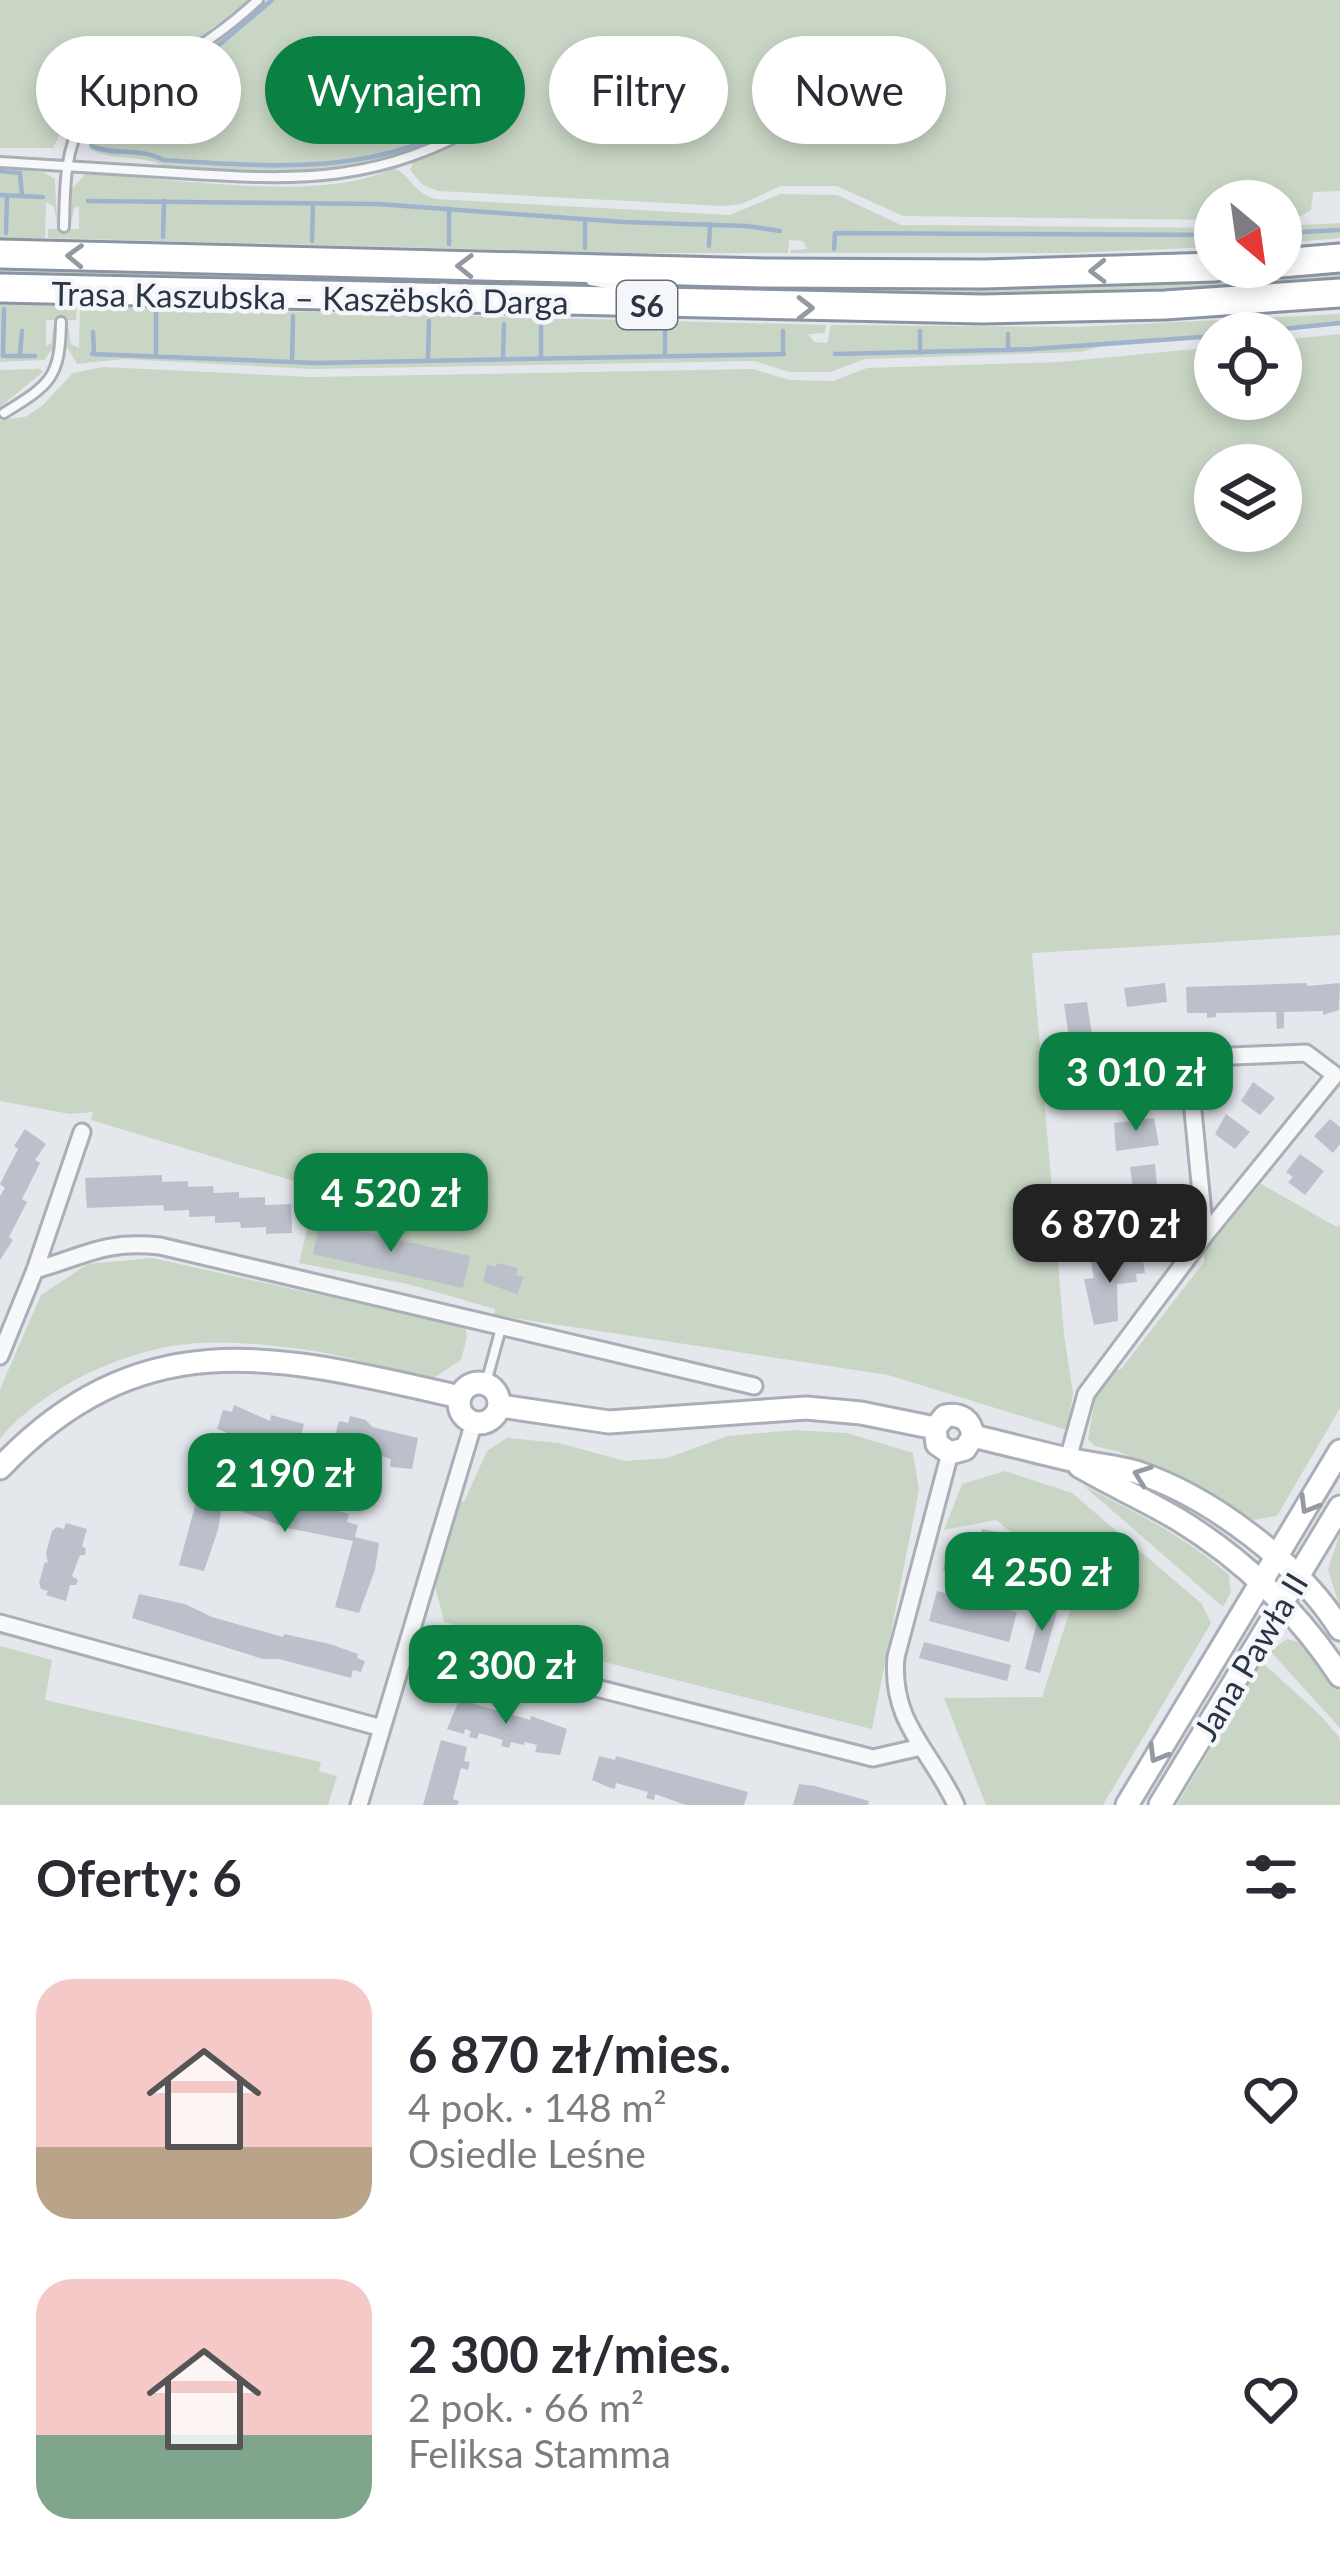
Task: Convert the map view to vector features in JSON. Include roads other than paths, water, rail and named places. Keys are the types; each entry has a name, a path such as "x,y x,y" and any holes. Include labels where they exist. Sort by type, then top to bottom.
{"highway":[{"name":"Trasa Kaszubska – Kaszëbskô Darga","path":"0,254 734,272 983,274 1194,268"},
{"path":"1302,261 1340,258"},
{"name":"Trasa Kaszubska – Kaszëbskô Darga","path":"0,289 734,307 1049,308 1340,293"}],"street":[{"path":"1068,1460 1086,1394 1205,1235 1338,1071 1306,1053 1208,1057 1190,1080 1205,1235"},
{"path":"0,1356 82,1132"},
{"path":"34,1270 111,1245 160,1246 754,1387"},
{"path":"0,1468 44,1426 72,1407 129,1378 188,1363 279,1360 460,1397"},
{"path":"486,1383 495,1390 500,1406 493,1418 474,1422 463,1415 460,1397 467,1386 486,1383"},
{"path":"500,1406 609,1422 819,1408 935,1428"},
{"path":"935,1428 946,1417 961,1416 973,1436"},
{"path":"359,1805 474,1422"},
{"path":"935,1428 937,1444 950,1453 965,1449 973,1436"},
{"path":"973,1436 1113,1466 1176,1489 1235,1525 1298,1576 1340,1629"},
{"name":"Jana Pawła II","path":"1126,1805 1340,1451"},
{"path":"950,1453 896,1657 893,1685 901,1710 956,1805"},
{"path":"1068,1460 1181,1521 1262,1583 1340,1676"},
{"name":"Jana Pawła II","path":"1160,1805 1339,1510"},
{"path":"0,1623 382,1728"},
{"path":"410,1637 873,1757 921,1748"}],"lane":[{"path":"64,227 65,166 82,121 97,101 202,44 258,0"},
{"path":"0,162 285,179 321,177 412,157 438,144"},
{"path":"513,267 734,307"},
{"path":"668,281 734,272"},
{"path":"512,302 645,284"},
{"path":"4,413 43,388 55,374 61,322"},
{"path":"486,1383 502,1326"}],"waterway":[{"path":"272,0 220,44 104,112 89,132 92,146 163,160 288,165 366,158 418,144"},
{"path":"0,171 20,173 22,196"},
{"path":"0,195 43,197"},
{"path":"6,233 7,197"},
{"path":"88,201 378,204 780,231"},
{"path":"163,237 164,201"},
{"path":"312,241 313,204"},
{"path":"449,209 449,244"},
{"path":"585,219 585,248"},
{"path":"709,246 710,224"},
{"path":"1302,232 1340,230"},
{"path":"834,249 835,233 1194,235"},
{"path":"3,356 4,309"},
{"path":"156,313 156,355"},
{"path":"292,362 293,316"},
{"path":"428,358 429,321"},
{"path":"1302,327 1340,323"},
{"path":"503,358 504,324"},
{"path":"541,324 541,358"},
{"path":"665,328 665,356"},
{"path":"20,355 22,331"},
{"path":"783,331 783,354"},
{"path":"920,331 920,353"},
{"path":"93,332 94,354"},
{"path":"1008,334 1008,350"},
{"path":"835,354 1033,349 1194,338"},
{"path":"92,354 316,363 784,354"},
{"path":"6,356 35,356"}]}
